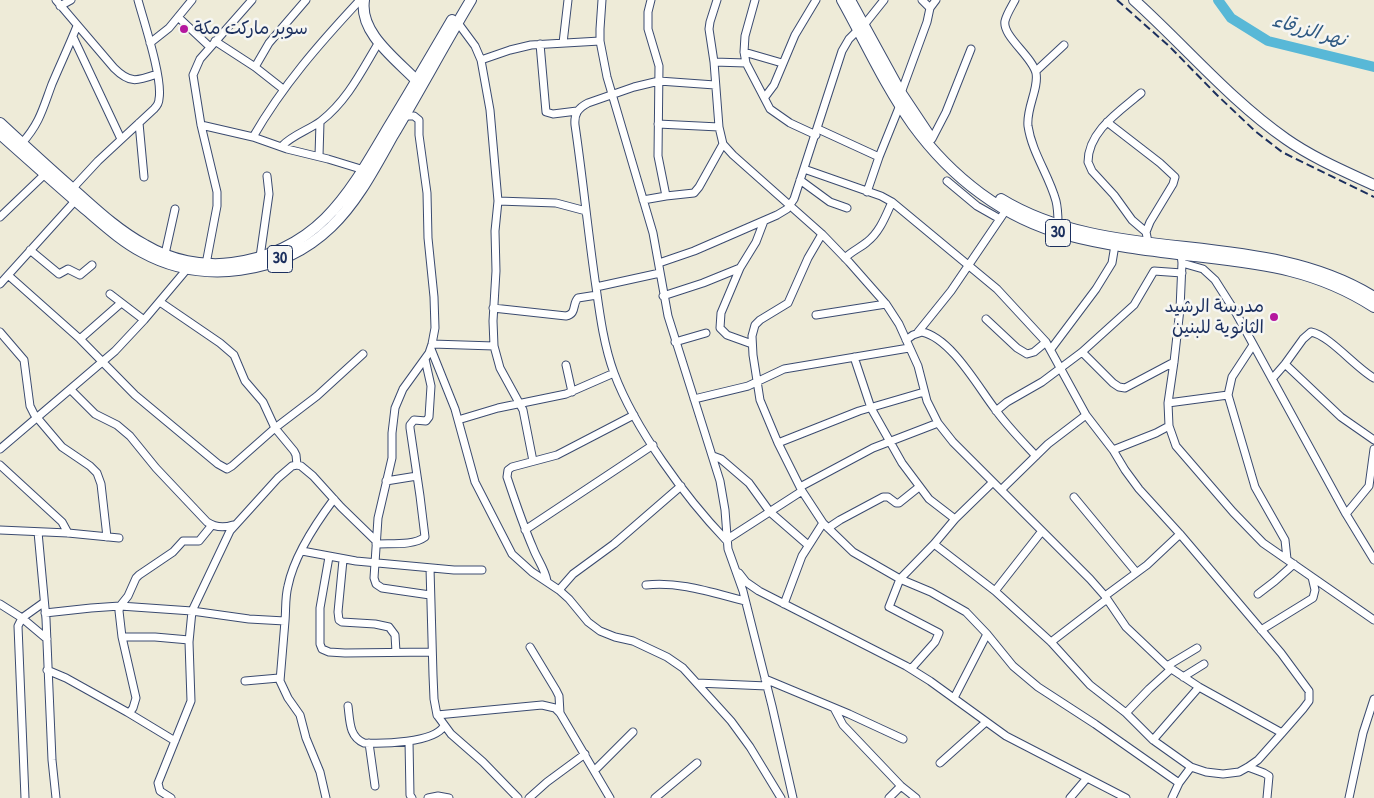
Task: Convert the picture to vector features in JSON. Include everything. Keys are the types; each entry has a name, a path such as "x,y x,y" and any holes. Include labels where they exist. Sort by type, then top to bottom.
{"main road":[{"path":"364,0 365,17 379,42 417,81"},
{"name":"30","path":"0,134 75,201 135,240 165,254 206,264 233,263 260,257 299,241 318,226 348,194 463,6 471,0"},
{"name":"30","path":"842,0 932,139 968,176 993,194 1026,212 1058,224 1094,234 1147,237 1290,262 1327,274 1374,297"},
{"name":"30","path":"850,0 861,27 900,105 913,125 944,162 1003,214 1060,233 1115,245 1181,258 1247,262 1301,273 1333,284 1374,307"},
{"path":"1134,0 1238,99 1281,136 1323,161 1374,185"},
{"name":"30","path":"0,124 72,188 122,240 143,253 174,266 187,269 224,272 245,270 277,260 312,242 335,223 356,197 405,116 458,23 463,6"}],"street":[{"path":"71,0 58,3 124,77 140,80 157,74"},
{"path":"72,188 154,109 159,100 157,74 138,0"},
{"path":"150,43 163,33 192,0"},
{"path":"206,264 218,192 201,125 193,75 197,62 252,0"},
{"path":"255,67 269,44 306,0"},
{"path":"254,137 283,89 305,61 360,0"},
{"path":"563,43 568,0"},
{"path":"602,0 600,41 612,94 653,233 663,296 675,342 713,456 725,510 726,540 745,600 792,787 793,798"},
{"path":"651,0 648,12 648,29 659,66 659,162 666,196"},
{"path":"717,0 709,29 714,62 718,126 723,144 822,234 886,304 918,366 924,392 938,423 953,442 1106,597 1126,627 1169,667 1200,688 1282,733"},
{"path":"755,0 745,36 744,52 746,63 768,106 775,113 796,126 817,132 879,157"},
{"path":"765,97 774,85 795,35 816,0"},
{"path":"659,263 694,251 764,221 783,212 790,206 817,132 842,51 849,39 884,0"},
{"path":"922,0 930,8"},
{"path":"901,93 927,22 930,8 936,0"},
{"path":"1015,0 1006,19 1005,27 1036,71 1036,82 1028,111 1028,128 1057,203 1058,224"},
{"path":"178,17 212,44 255,67 283,89"},
{"path":"458,23 481,60 490,110 498,200 494,231 496,271 494,346 500,368 520,403 525,418 533,461"},
{"path":"22,143 37,124 78,26"},
{"path":"73,37 121,139"},
{"path":"481,60 510,50 540,44 600,41"},
{"path":"282,146 287,141 320,122 349,93 379,42"},
{"path":"540,44 546,112 553,114 577,111"},
{"path":"1036,71 1064,45"},
{"path":"932,139 946,112 971,50"},
{"path":"744,52 782,63"},
{"path":"714,62 746,63"},
{"path":"715,85 659,81 612,94 582,106 577,111 574,125 596,291 606,345 614,373 634,415 653,445 707,520 726,540"},
{"path":"1141,93 1107,122 1096,136 1089,152 1088,162 1089,167 1147,237"},
{"path":"867,192 900,105"},
{"path":"405,116 414,116 419,120 419,135 427,193 428,238 435,328 431,346 425,359 406,384 397,400 393,424 392,458 379,510 375,582 382,588 430,595"},
{"path":"319,156 320,122"},
{"path":"1107,122 1175,177 1173,184 1150,222 1147,237"},
{"path":"139,123 144,178"},
{"path":"658,124 718,126"},
{"path":"201,125 254,137 290,150 319,156 364,170"},
{"path":"643,200 694,193 723,144"},
{"path":"804,169 892,202 997,289 1051,349 1086,415 1114,450 1125,470 1139,489 1180,534 1261,630 1309,691 1310,696 1306,705 1282,733 1258,760 1248,767 1239,772 1223,774 1191,768 1153,740 1126,713 1090,685 1051,642 995,591 934,544"},
{"path":"0,217 45,174"},
{"path":"260,257 268,194 267,176"},
{"path":"800,180 830,202 847,208"},
{"path":"906,340 918,332 969,265 1003,214 972,202 947,181"},
{"path":"498,200 556,203 586,210"},
{"path":"0,284 75,201"},
{"path":"845,258 855,248 872,238 884,220 892,202"},
{"path":"165,254 175,209"},
{"path":"752,344 727,335 720,328 721,313 740,268 756,242 764,221"},
{"path":"822,234 808,258 792,297 784,307 765,316 755,325 752,344 760,400 778,443 801,489 826,526 853,552 900,579 952,603 966,612 1013,666 1038,687 1179,783"},
{"path":"1051,349 1096,289 1112,263 1115,245"},
{"path":"30,250 59,274 68,269 80,276 92,264"},
{"path":"1181,258 1182,273 1174,362 1168,403 1169,426 1176,446 1215,492 1263,543 1374,620"},
{"path":"1181,258 1211,275 1236,313 1346,514 1374,560"},
{"path":"663,296 708,282 740,268"},
{"path":"0,449 103,362 144,320 187,269"},
{"path":"996,411 1007,402 1042,382 1082,352 1134,305 1154,271 1182,273"},
{"path":"494,308 566,316 573,312 574,304 578,298 660,273"},
{"path":"8,275 80,340 135,395 223,468 227,469 275,428 307,404 362,354"},
{"path":"110,294 144,320"},
{"path":"160,302 228,348 234,355 245,381 263,402 270,421 294,451 297,465 313,476 376,542 410,542 421,540 424,537 410,425 414,420 426,421 429,417 431,386 425,359"},
{"path":"80,340 121,303"},
{"path":"816,315 886,304"},
{"path":"986,319 1027,354 1034,352 1046,342"},
{"path":"0,332 24,360 30,406 37,418 62,448 90,466 97,473 101,484 107,537"},
{"path":"918,332 935,336 950,350 971,375 996,411 1036,456"},
{"path":"1272,379 1311,332 1316,333 1374,378"},
{"path":"675,342 706,333"},
{"path":"1253,345 1245,354 1232,377 1228,395 1254,487 1285,540 1287,559"},
{"path":"431,346 494,346"},
{"path":"431,346 458,420 475,482 508,546 519,561 559,590 588,622 600,631 633,641 667,657 683,668 731,721 781,798"},
{"path":"694,399 757,382 784,369 909,348"},
{"path":"1082,352 1113,383 1125,388 1174,362"},
{"path":"854,357 871,408 890,441 919,487 929,499 954,519"},
{"path":"1285,364 1341,418 1374,440"},
{"path":"566,365 572,392"},
{"path":"458,420 520,403 572,392 614,373"},
{"path":"71,390 95,414 117,425 130,436 156,468 212,525 221,527 234,525"},
{"path":"778,443 871,408 924,392"},
{"path":"1168,403 1228,395"},
{"path":"547,581 545,571 538,561 525,530 506,473 512,467 571,448 634,415"},
{"path":"1001,490 1067,428 1086,415"},
{"path":"726,540 770,512 801,489 855,456 938,423"},
{"path":"1114,450 1169,426"},
{"path":"525,530 653,445"},
{"path":"1346,514 1372,484 1374,449"},
{"path":"713,456 721,459 748,483 770,512 808,545"},
{"path":"0,465 62,522 68,532"},
{"path":"171,798 160,791 158,782 191,701 190,640 192,611 234,525 278,478 288,469 297,465"},
{"path":"386,481 417,476"},
{"path":"911,669 935,642 939,633 889,607 900,579 934,544 954,519 992,482"},
{"path":"559,590 573,574 614,544 681,486"},
{"path":"784,604 796,568 808,545 826,526 883,497 888,497 896,503 900,503 919,487"},
{"path":"1074,497 1119,549 1136,572"},
{"path":"326,798 320,772 306,738 300,715 288,698 279,678 288,585 302,551 322,515 334,499"},
{"path":"127,712 131,711 136,698 122,637 120,606 139,575 173,552 183,542 199,541 212,525"},
{"path":"0,530 68,532 119,538"},
{"path":"995,591 1042,531"},
{"path":"38,532 47,639 47,670 56,798"},
{"path":"1051,642 1161,553 1180,534"},
{"path":"302,551 343,560 454,570 482,570"},
{"path":"329,557 320,608 320,644 322,650 345,653 432,652"},
{"path":"343,560 338,612 339,620 342,622 375,624 389,627 395,635 396,652"},
{"path":"1258,594 1294,564"},
{"path":"430,568 434,699 438,716 444,726 518,798"},
{"path":"737,571 746,582 759,591 911,669 1006,736 1126,798"},
{"path":"1261,630 1313,598 1315,590 1312,576"},
{"path":"646,585 668,584 745,600"},
{"path":"25,798 17,633 19,621 44,603"},
{"path":"0,604 22,618 47,639"},
{"path":"45,613 120,606 192,611 250,619 285,621"},
{"path":"954,698 987,634"},
{"path":"122,637 190,640"},
{"path":"530,647 559,696 560,713"},
{"path":"1126,713 1169,667 1197,648"},
{"path":"1183,677 1204,664"},
{"path":"47,670 66,678 175,741"},
{"path":"245,682 279,678"},
{"path":"697,683 766,683 834,708 903,739"},
{"path":"1153,740 1200,688"},
{"path":"1349,798 1363,733 1374,699"},
{"path":"438,716 542,705 555,708 595,770 610,798"},
{"path":"348,706 353,735 361,742 409,741 439,732 444,726"},
{"path":"834,708 843,725 900,786 916,798"},
{"path":"940,763 986,722"},
{"path":"595,770 633,732"},
{"path":"409,741 410,795 412,798"},
{"path":"369,743 376,786"},
{"path":"529,798 585,754"},
{"path":"655,798 697,764"},
{"path":"1248,767 1269,776 1267,798"},
{"path":"1172,798 1179,783 1191,768"},
{"path":"1070,798 1087,778"},
{"path":"889,798 900,786"},
{"path":"428,798 438,796 449,798"}],"waterway":[{"name":"نهر الزرقاء","path":"1218,0 1231,18 1268,41 1374,67"}],"railway":[{"path":"1117,0 1170,47 1255,131 1282,152 1374,197"}],"place":[{"name":"سوبر ماركت مكة","path":"184,29"},
{"name":"مدرسة الرشيد الثانوية للبنين","path":"1274,317"}]}
